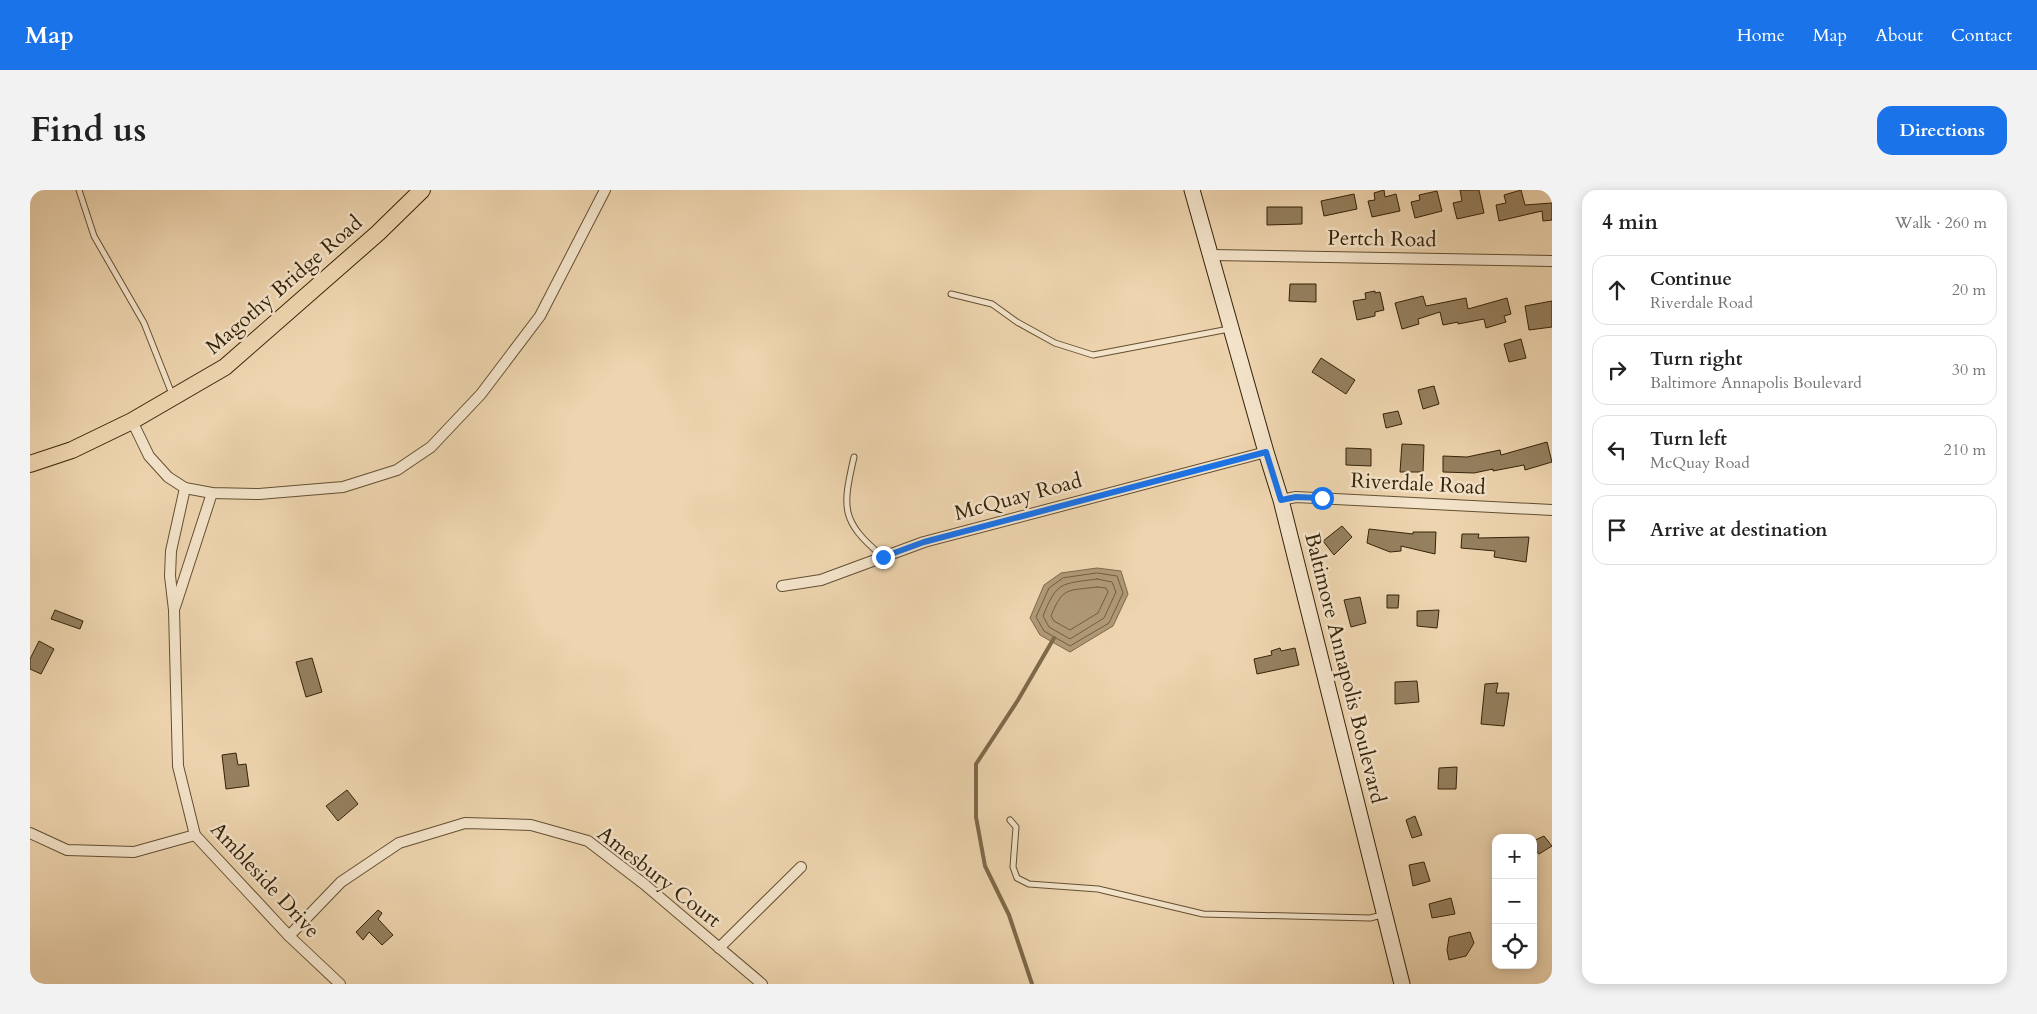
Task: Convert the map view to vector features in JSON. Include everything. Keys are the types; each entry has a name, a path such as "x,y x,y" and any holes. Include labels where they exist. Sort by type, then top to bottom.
{"main road":[{"name":"Magothy Bridge Road","path":"30,464 72,450 132,421 225,367 299,304 378,233 422,190"},
{"name":"Baltimore Annapolis Boulevard","path":"1192,190 1281,500 1402,984"}],"street":[{"path":"132,421 149,456 168,477 185,488 212,493 259,494 342,487 398,470 431,447 481,394 540,316 606,190"},
{"name":"Pertch Road","path":"1212,255 1552,262"},
{"name":"McQuay Road","path":"782,586 821,580 924,542 1266,452"},
{"name":"Ambleside Drive","path":"185,488 171,551 170,576 174,610 178,766 195,835 289,936 340,984"},
{"name":"Ambleside Drive","path":"174,610 212,493"},
{"name":"Riverdale Road","path":"1281,500 1296,497 1552,510"},
{"name":"Amesbury Court","path":"289,936 341,882 399,843 465,823 531,825 588,841 644,884 762,984"},
{"path":"30,833 67,850 124,852 134,852 195,835"},
{"path":"719,948 801,867"}],"lane":[{"path":"79,190 94,236 144,323 173,396"},
{"path":"951,294 992,304 1017,322 1055,343 1093,356 1232,328"},
{"path":"854,457 849,477 846,507 853,527 883,557"},
{"path":"1010,820 1016,827 1013,867 1017,878 1028,884 1098,889 1203,914 1370,918 1385,914"}],"water":[{"path":"1097,568 1121,571 1128,594 1113,626 1070,652 1040,635 1030,618 1044,585 1061,573"}],"building":[{"path":"1384,190 1385,197 1396,194 1400,211 1372,217 1368,201 1375,200 1374,193"},
{"path":"1460,190 1479,190 1484,213 1457,219 1453,203 1462,201"},
{"path":"1521,190 1525,205 1552,203 1552,220 1543,221 1542,211 1499,221 1496,205 1506,203 1504,195"},
{"path":"1437,191 1442,211 1415,218 1411,202 1420,200 1419,195"},
{"path":"1354,194 1357,209 1324,216 1321,201"},
{"path":"1267,207 1302,207 1302,224 1267,225"},
{"path":"1290,284 1316,284 1316,302 1289,301"},
{"path":"1375,291 1375,293 1380,292 1384,310 1375,312 1375,316 1357,320 1353,301 1366,299 1365,293"},
{"path":"1423,296 1426,306 1466,298 1468,309 1507,298 1511,314 1504,316 1506,322 1486,328 1484,319 1443,325 1440,312 1418,319 1419,324 1402,329 1395,303"},
{"path":"1552,301 1552,327 1529,330 1525,306"},
{"path":"1521,339 1526,358 1509,362 1504,344"},
{"path":"1321,358 1355,380 1346,394 1312,372"},
{"path":"1434,386 1439,404 1423,409 1418,390"},
{"path":"1398,411 1402,424 1386,428 1383,414"},
{"path":"1547,442 1552,462 1525,470 1524,465 1474,473 1443,472 1443,456 1467,457 1500,450 1501,455"},
{"path":"1402,444 1424,445 1423,472 1400,472"},
{"path":"1346,448 1371,449 1371,466 1346,465"},
{"path":"1342,526 1352,537 1334,555 1323,541"},
{"path":"1369,529 1413,534 1413,532 1436,532 1435,554 1401,546 1401,551 1390,552 1367,543"},
{"path":"1462,534 1479,534 1478,538 1529,537 1526,562 1494,557 1495,551 1461,548"},
{"path":"1387,595 1399,595 1398,608 1387,608"},
{"path":"1360,597 1366,623 1351,627 1344,600"},
{"path":"55,610 83,621 80,629 51,619"},
{"path":"1439,610 1437,628 1417,626 1417,611"},
{"path":"39,641 54,649 41,674 30,669 30,659"},
{"path":"1280,648 1281,651 1295,648 1299,665 1257,674 1254,659 1272,655 1271,651"},
{"path":"312,658 322,692 306,697 296,662"},
{"path":"1417,681 1419,702 1395,704 1395,682"},
{"path":"1498,683 1496,693 1509,693 1504,726 1481,724 1485,684"},
{"path":"236,753 238,765 246,764 249,786 226,789 222,755"},
{"path":"1457,767 1456,789 1438,789 1439,768"},
{"path":"347,790 358,804 338,821 326,806"},
{"path":"1415,816 1422,835 1412,838 1406,820"},
{"path":"1544,836 1552,846 1539,854 1537,851 1537,839"},
{"path":"1424,862 1430,881 1413,886 1409,865"},
{"path":"1451,898 1455,914 1432,918 1429,904"},
{"path":"378,910 382,913 378,919 393,935 382,945 369,932 363,940 356,932"},
{"path":"1470,932 1474,943 1466,956 1449,960 1447,950 1449,937"}],"waterway":[{"path":"1032,984 1009,915 985,866 976,817 976,764 1018,700 1054,638"}],"route":[{"path":"883,557 924,542 1266,452 1281,500 1296,497 1322,498"}]}
